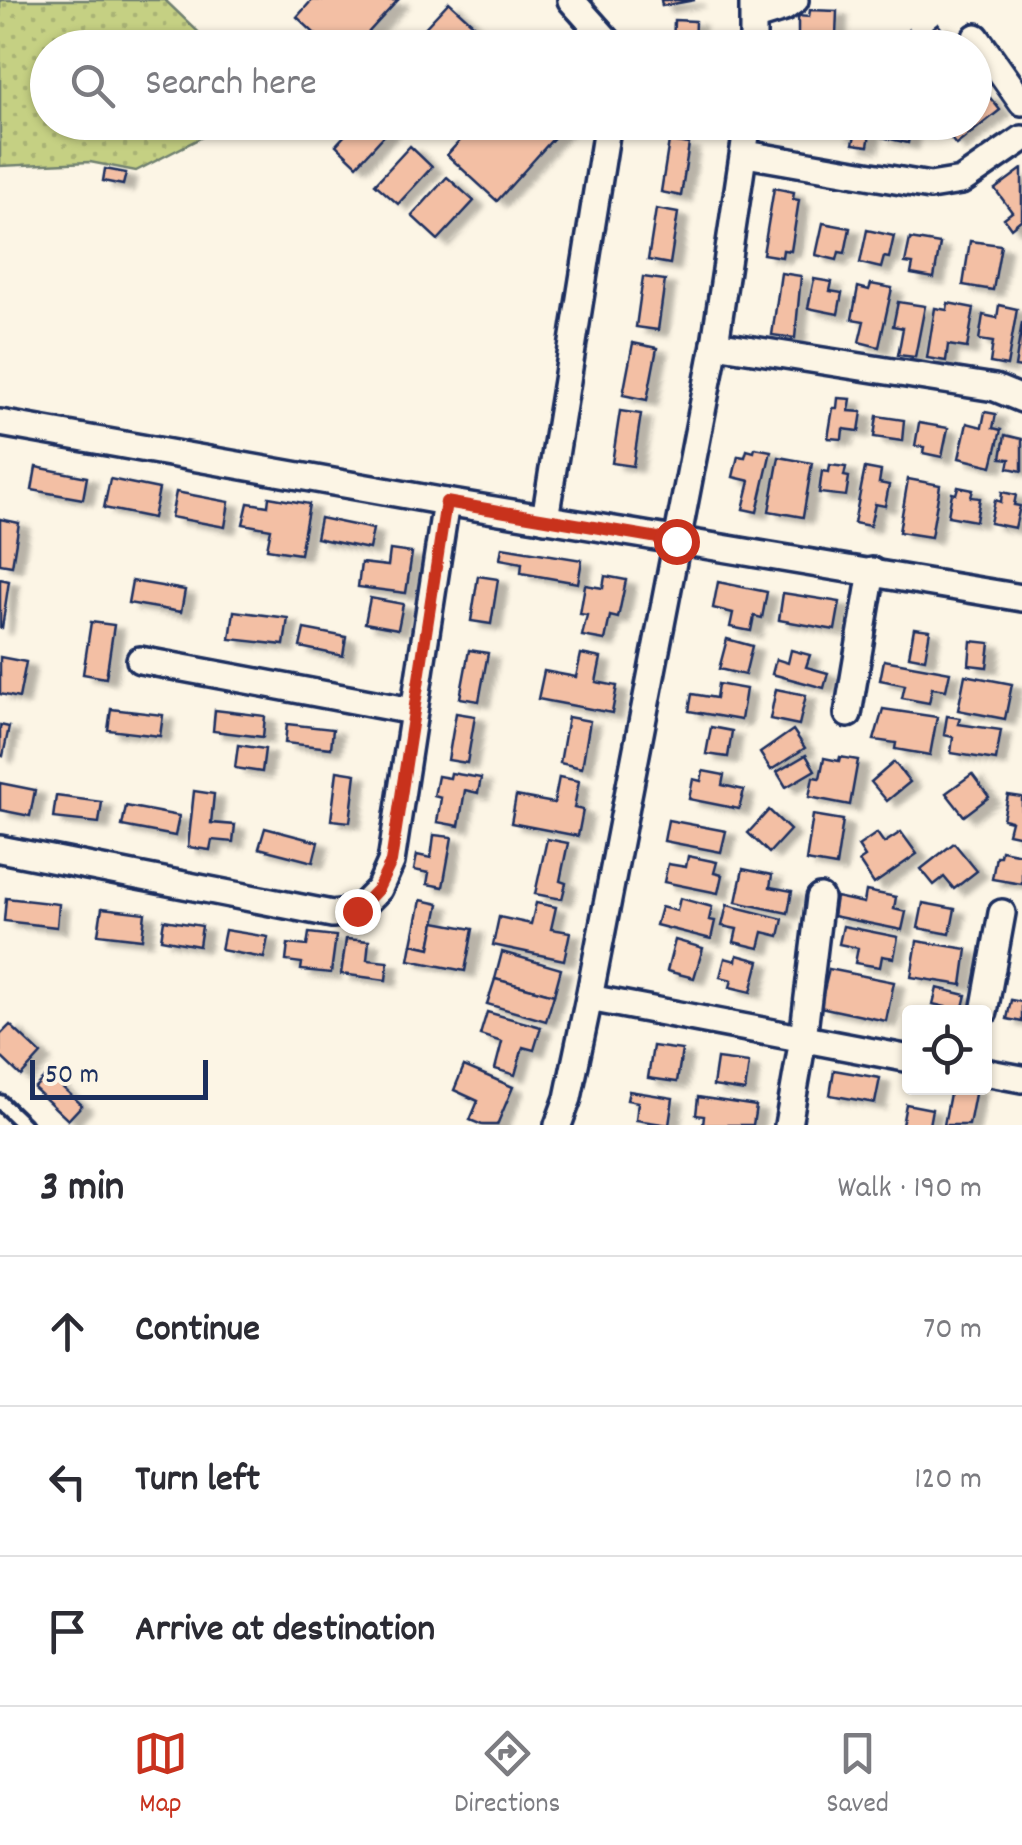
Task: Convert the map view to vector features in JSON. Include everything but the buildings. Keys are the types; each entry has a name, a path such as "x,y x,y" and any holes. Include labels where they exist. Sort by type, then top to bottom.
{"street":[{"path":"570,0 598,30"},
{"path":"754,8 784,8 795,0"},
{"path":"992,60 1022,102"},
{"path":"746,154 930,186 961,181 1022,139"},
{"path":"546,519 605,140"},
{"path":"558,1125 568,1098 589,998 715,344 747,140"},
{"path":"715,344 995,388 1022,399"},
{"path":"0,423 1022,598"},
{"path":"0,849 332,914 357,911 378,889 391,862 446,502"},
{"path":"848,714 872,572"},
{"path":"140,660 412,711"},
{"path":"788,1125 820,898"},
{"path":"985,1005 1002,913"},
{"path":"589,998 902,1058"},
{"path":"992,1073 1022,1079"}],"lane":[{"path":"0,1102 24,1125"}],"green space":[{"path":"0,0 165,0 196,30 30,30 30,140 196,140 136,171 90,162 0,166"}],"route":[{"path":"357,911 378,889 391,862 446,502 676,541"}]}
